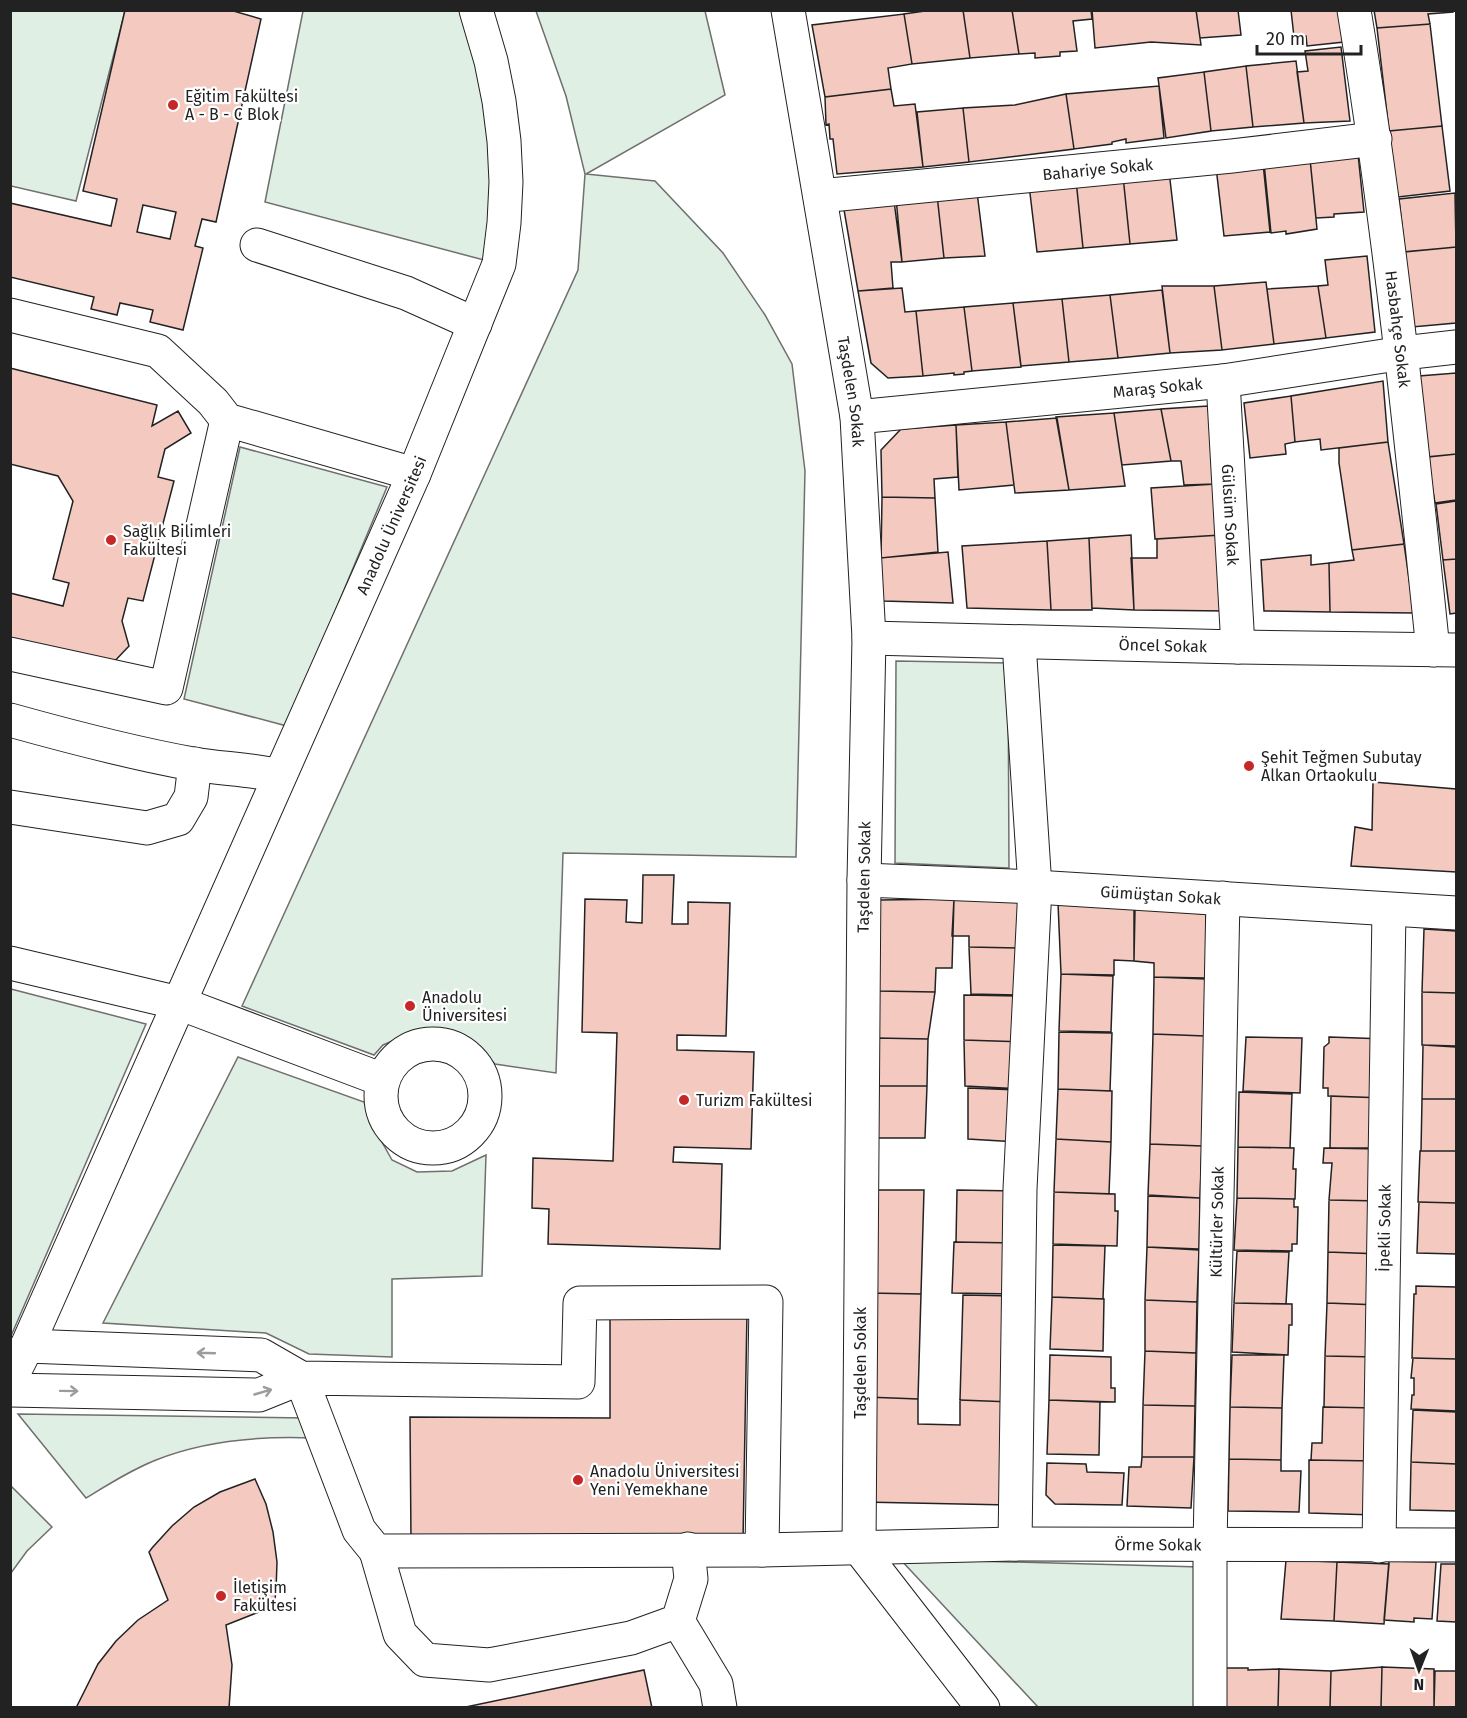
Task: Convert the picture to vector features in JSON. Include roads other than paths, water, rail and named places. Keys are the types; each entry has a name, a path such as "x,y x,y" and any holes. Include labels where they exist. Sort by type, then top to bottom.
{"street":[{"name":"Anadolu Üniversitesi","path":"10,1380 414,474 499,264 506,182 499,101 491,61 476,10"},
{"name":"Taşdelen Sokak","path":"788,10 857,417 869,638 864,880 859,1548"},
{"name":"Hasbahçe Sokak","path":"1354,10 1375,139 1402,353 1445,650"},
{"name":"Bahariye Sokak","path":"820,196 1232,156 1375,139"},
{"path":"257,245 406,293 475,324"},
{"path":"10,315 158,351 213,402 227,420 414,474"},
{"name":"Maraş Sokak","path":"857,417 1223,381 1402,353 1456,347"},
{"name":"Gülsüm Sokak","path":"1223,381 1238,647"},
{"path":"10,654 166,688 227,420"},
{"name":"Öncel Sokak","path":"869,638 1020,643 1445,650"},
{"path":"1015,1545 1020,1189 1035,887 1020,643"},
{"path":"10,720 116,749 195,764 279,776"},
{"path":"10,807 147,828 178,819 191,797 195,764"},
{"name":"Gümüştan Sokak","path":"864,880 1035,887 1456,914"},
{"name":"Kültürler Sokak","path":"1210,1707 1210,1546 1223,898"},
{"name":"İpekli Sokak","path":"1379,1546 1389,910"},
{"path":"10,963 179,1003 383,1080"},
{"path":"10,1390 259,1395 301,1378 578,1382 580,1303 766,1302 762,1550"},
{"path":"27,1346 261,1355 301,1378 359,1530 376,1551 400,1634 425,1660 489,1665 631,1638 678,1621"},
{"name":"Örme Sokak","path":"376,1551 762,1550 1015,1545 1456,1545"},
{"path":"859,1548 983,1707"},
{"path":"688,1549 691,1579 678,1621 716,1684 720,1707"}],"place":[{"name":"Eğitim Fakültesi A - B - C Blok","path":"173,105"},
{"name":"Sağlık Bilimleri Fakültesi","path":"111,540"},
{"name":"Şehit Teğmen Subutay Alkan Ortaokulu","path":"1249,766"},
{"name":"Anadolu Üniversitesi","path":"410,1006"},
{"name":"Turizm Fakültesi","path":"684,1100"},
{"name":"Anadolu Üniversitesi Yeni Yemekhane","path":"578,1480"},
{"name":"İletişim Fakültesi","path":"221,1596"}]}
